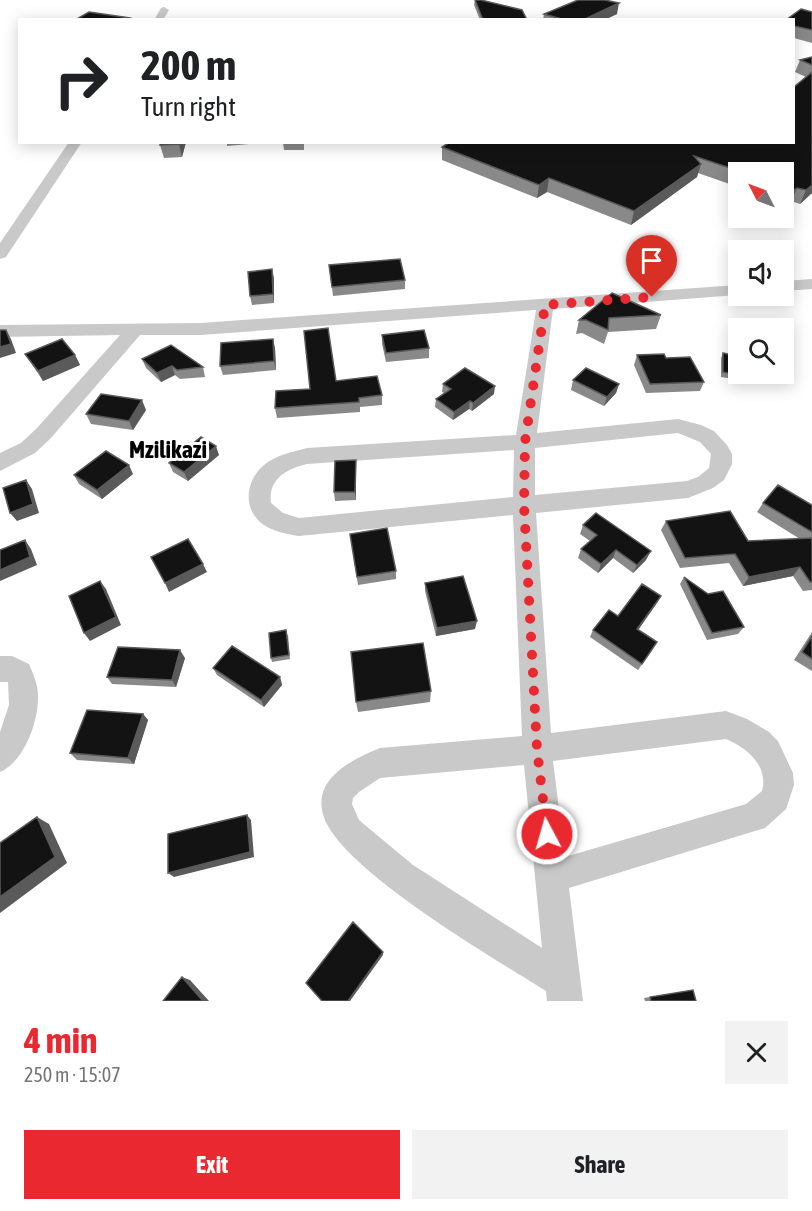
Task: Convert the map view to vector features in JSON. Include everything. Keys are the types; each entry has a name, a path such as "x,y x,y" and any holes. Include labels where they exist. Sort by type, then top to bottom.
{"street":[{"path":"159,18 164,10"},
{"path":"0,254 75,144"},
{"path":"794,285 812,284"},
{"path":"0,331 134,331 248,326 728,291"},
{"path":"545,305 525,442 524,505 537,749 563,991"},
{"path":"0,463 28,448 44,433 134,331"},
{"path":"678,426 703,433 714,441 722,453 723,464 717,476 705,485 688,489 524,505 299,527 285,525 269,518 259,506 259,494 263,480 273,469 287,461 307,456 525,442 678,426"},
{"path":"0,669 12,669 19,673 25,691 25,702 14,735 0,757"},
{"path":"552,877 754,817 774,800 780,782 775,762 762,744 742,729 726,725 537,749 380,763 356,772 340,791 338,814 348,834 379,860 563,991"}],"building":[{"path":"475,0 522,10 526,18 482,18"},
{"path":"578,0 605,0 619,3 587,18 558,18 544,14"},
{"path":"801,9 812,12 812,30 795,26 795,18 789,18"},
{"path":"89,12 130,18 78,18"},
{"path":"812,57 812,65 800,60"},
{"path":"812,72 812,185 806,190 797,188 794,190 794,162 728,162 728,167 694,156 701,164 634,211 549,178 539,185 442,147 447,144 795,144 795,86"},
{"path":"400,259 405,280 332,287 329,265"},
{"path":"272,269 273,294 250,296 248,272"},
{"path":"612,293 661,315 609,318 608,330 586,320 579,320"},
{"path":"328,328 336,381 377,376 382,395 359,398 359,402 275,408 276,391 310,389 304,331"},
{"path":"0,330 6,330 11,344 0,347"},
{"path":"424,330 429,348 386,353 382,335"},
{"path":"62,339 75,355 38,371 25,354"},
{"path":"273,339 274,361 220,366 221,343"},
{"path":"171,345 203,367 177,370 172,366 157,373 142,359"},
{"path":"723,353 728,354 728,373 723,372"},
{"path":"664,354 666,358 690,357 704,382 650,384 637,355"},
{"path":"465,368 495,386 473,403 470,401 454,412 436,399 451,389 443,384"},
{"path":"586,368 619,384 607,397 573,380"},
{"path":"101,394 142,400 129,421 86,414"},
{"path":"201,437 216,446 184,472 169,463"},
{"path":"106,451 129,465 97,490 74,475"},
{"path":"356,460 355,492 334,492 335,461"},
{"path":"26,480 33,504 10,513 3,488"},
{"path":"778,485 812,505 812,532 763,503"},
{"path":"730,511 748,541 812,538 812,582 800,567 749,577 735,554 685,558 666,521"},
{"path":"596,513 651,551 637,565 616,550 601,564 581,549 597,535 583,525"},
{"path":"387,528 396,571 357,577 350,534"},
{"path":"188,539 203,564 165,583 151,557"},
{"path":"25,540 30,557 0,570 0,550"},
{"path":"463,576 477,621 437,628 425,583"},
{"path":"684,577 708,594 723,591 744,627 712,633"},
{"path":"100,581 116,617 84,633 69,596"},
{"path":"642,584 661,596 637,629 657,642 642,664 593,630 609,610 618,616"},
{"path":"286,630 289,655 271,658 269,633"},
{"path":"812,636 812,659 802,652"},
{"path":"423,643 431,691 356,702 351,652"},
{"path":"232,646 280,677 261,700 213,668"},
{"path":"118,647 180,650 172,680 107,677"},
{"path":"87,710 143,714 128,758 70,753"},
{"path":"247,815 250,852 168,873 168,834"},
{"path":"37,817 55,857 0,897 0,843"},
{"path":"353,922 383,952 348,1001 322,1001 306,983"},
{"path":"182,977 203,1001 163,1001"},
{"path":"693,990 696,1001 651,1001 650,997"}],"district":[{"name":"Mzilikazi","path":"168,449"}],"route":[{"path":"547,834 537,749 524,505 525,442 545,305 652,297"}]}
